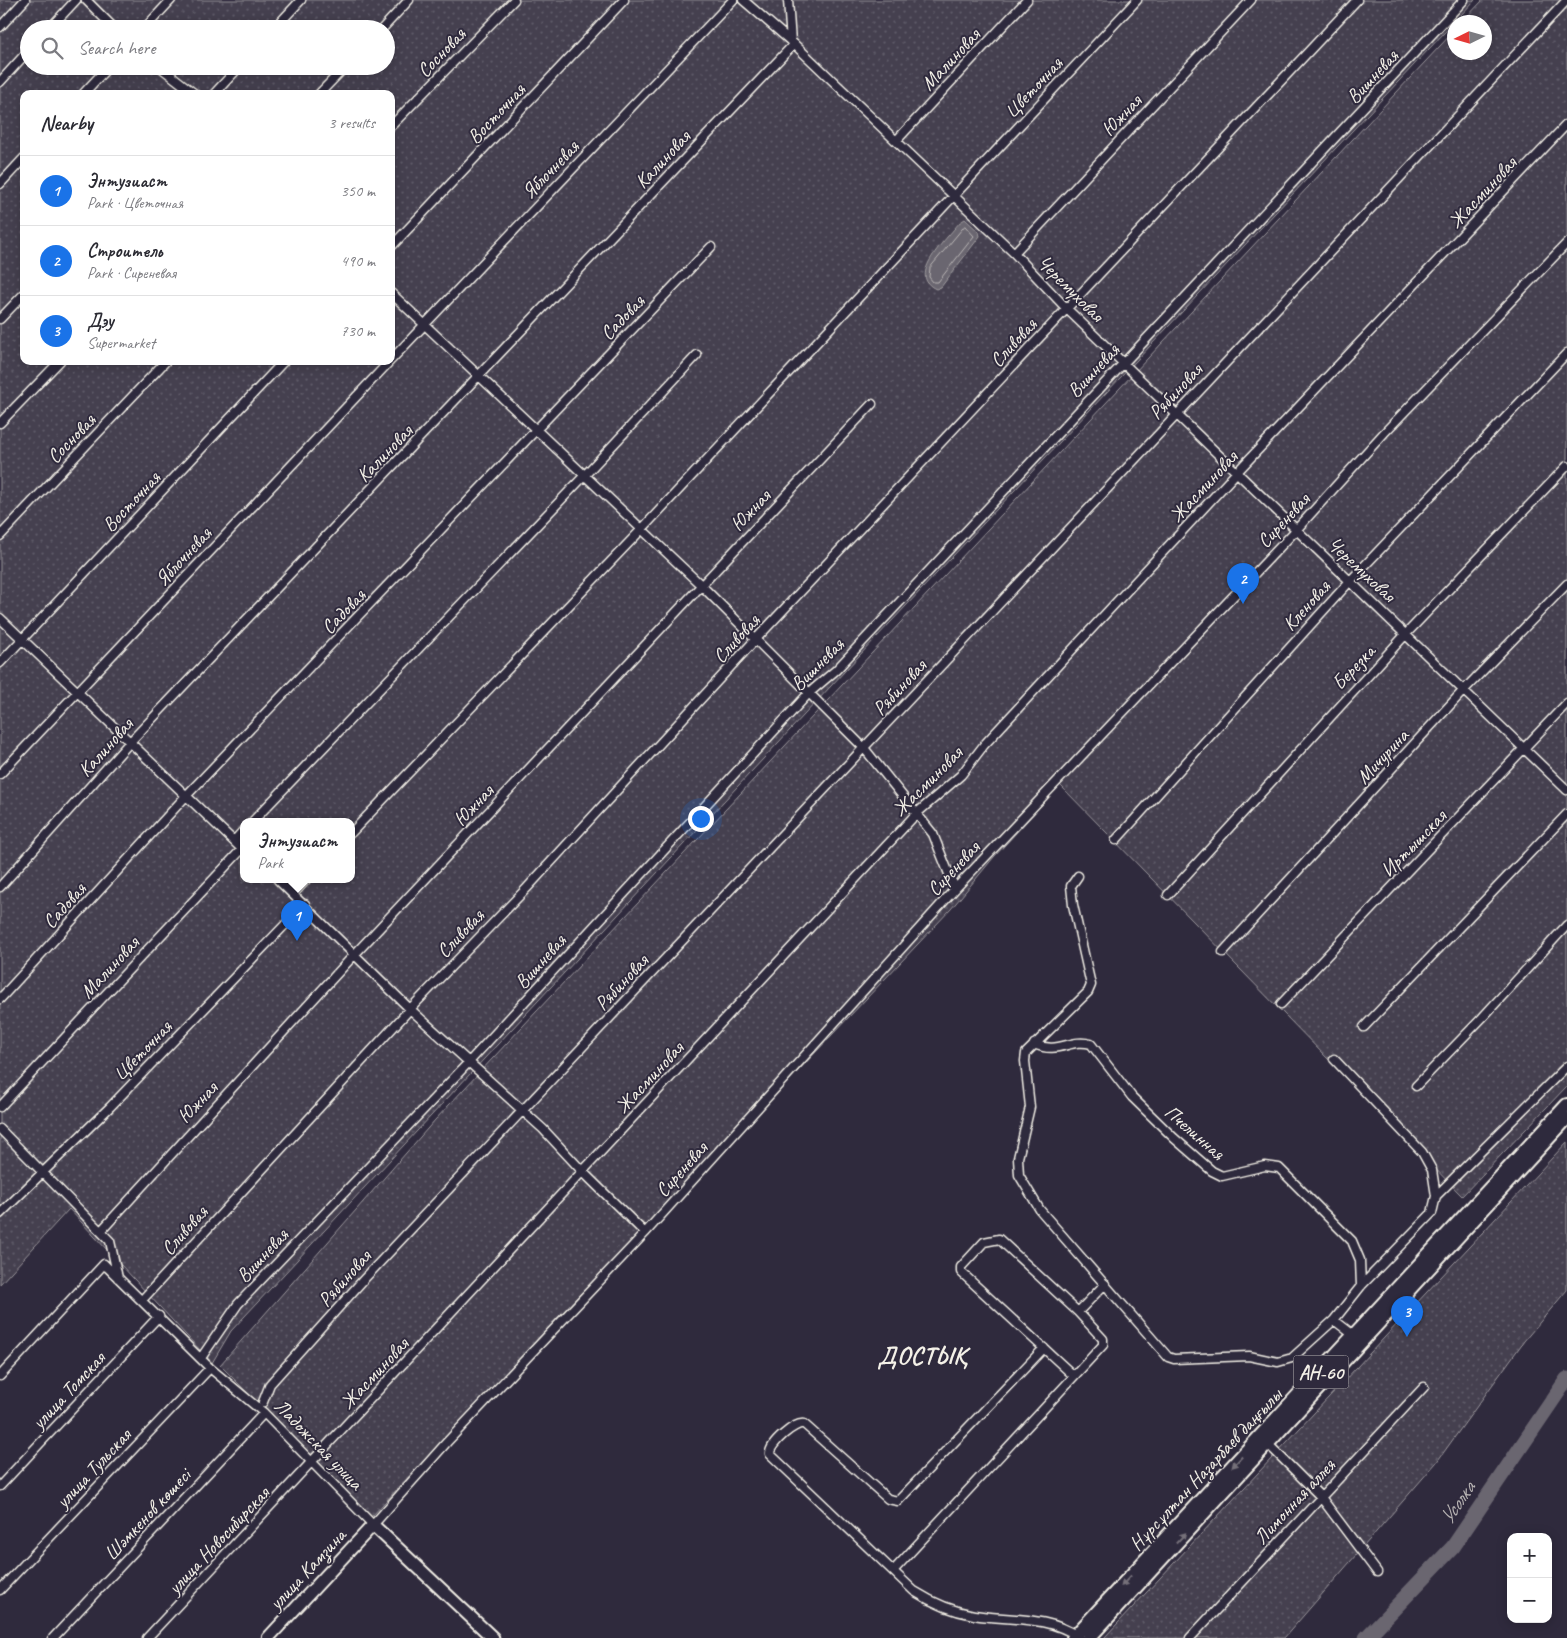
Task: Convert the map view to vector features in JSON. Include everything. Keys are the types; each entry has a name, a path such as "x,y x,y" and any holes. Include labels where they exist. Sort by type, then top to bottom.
{"main road":[{"name":"Нұрсұлтан Назарбаев даңғылы","path":"1079,1637 1268,1444 1358,1339 1567,1105"},
{"name":"Нұрсұлтан Назарбаев даңғылы","path":"1079,1637 1567,1118"},
{"name":"улица Камзина","path":"268,1638 373,1526"},
{"name":"Ладожская улица","path":"373,1526 493,1638"}],"street":[{"path":"0,27 25,0"},
{"path":"57,20 76,0"},
{"path":"86,0 106,20"},
{"path":"152,20 171,0"},
{"path":"282,20 301,0"},
{"path":"390,20 409,0"},
{"name":"Сосновая","path":"395,122 514,0"},
{"name":"Восточная","path":"395,244 624,0"},
{"name":"Яблочневая","path":"395,357 733,0"},
{"name":"Черемуховая","path":"743,0 793,43 1014,253 1067,309 1296,530 1351,580 1567,790"},
{"path":"788,0 793,43"},
{"name":"Малиновая","path":"896,141 1027,0"},
{"name":"Цветочная","path":"355,829 642,529 1137,0"},
{"name":"Южная","path":"1014,253 1251,0"},
{"name":"Сливовая","path":"142,1300 410,1009 526,888 756,639 1357,0"},
{"name":"Вишневая","path":"201,1358 238,1304 469,1062 809,693 836,670 1123,361 1380,92 1464,0"},
{"name":"Рябиновая","path":"263,1402 270,1384 523,1110 1176,413 1483,92 1567,0"},
{"name":"Калиновая","path":"0,887 130,742 481,376 793,43"},
{"path":"0,82 20,60"},
{"path":"87,90 101,75"},
{"path":"171,75 190,90"},
{"path":"218,90 232,75"},
{"path":"323,90 337,75"},
{"name":"Жасминовая","path":"312,1463 918,813 961,775 984,745 1237,472 1567,124"},
{"path":"0,184 20,162"},
{"name":"Сиреневая","path":"373,1526 447,1442 645,1233 955,889 1296,530 1384,433 1567,243"},
{"name":"Садовая","path":"0,999 186,796 712,247"},
{"path":"395,297 701,585 864,748 933,834 955,889"},
{"path":"0,319 20,298"},
{"name":"Кленовая","path":"1116,840 1351,580 1567,353"},
{"path":"256,818 585,475 697,355"},
{"path":"0,423 56,365"},
{"name":"Сосновая","path":"0,536 162,365"},
{"name":"Восточная","path":"0,663 280,365"},
{"name":"Яблочневая","path":"0,774 387,365"},
{"name":"Южная","path":"101,1231 354,955 872,404"},
{"name":"Березка","path":"1168,895 1406,634 1567,466"},
{"name":"Мичурина","path":"1223,952 1464,691 1567,584"},
{"path":"0,618 78,690 240,847"},
{"name":"Иртышская","path":"1281,1004 1567,703"},
{"path":"1364,1027 1567,814"},
{"path":"234,841 240,834"},
{"name":"Малиновая","path":"0,1107 240,851"},
{"path":"1078,876 1071,886 1073,905 1091,985 1088,992 1026,1053 1025,1061 1030,1107 1018,1158 1019,1174 1040,1210 1168,1357 1174,1359 1249,1356 1285,1361 1292,1358 1334,1320 1361,1286 1432,1213 1436,1196 1432,1170 1422,1152 1334,1058"},
{"path":"282,883 410,1009 523,1110 645,1233"},
{"path":"294,893 303,883"},
{"name":"Цветочная","path":"0,1214 110,1107 305,904"},
{"path":"1416,1086 1482,1018 1567,924"},
{"name":"Пчелинная","path":"1034,1044 1050,1049 1083,1042 1091,1044 1132,1097 1174,1138 1212,1171 1222,1176 1265,1166 1279,1168 1352,1242 1360,1260 1361,1286"},
{"path":"1436,1196 1567,1066"},
{"path":"0,1129 110,1241 118,1278"},
{"path":"893,1571 1104,1345 1103,1339 1078,1312 999,1239 984,1242 962,1267 961,1272 1074,1376"},
{"name":"Ладожская улица","path":"0,1376 104,1264 210,1368 264,1413 373,1526"},
{"path":"1078,1312 1105,1284"},
{"name":"улица Томская","path":"0,1486 159,1316"},
{"path":"1334,1320 1358,1339"},
{"path":"1044,1348 898,1501 888,1499 804,1424 795,1425 769,1450 770,1454 914,1591 950,1610 976,1616 1045,1621 1079,1637"},
{"name":"улица Тульская","path":"0,1590 210,1368"},
{"name":"Лимонная аллея","path":"1190,1638 1320,1496 1424,1387"},
{"name":"Шәмкенов көшесі","path":"53,1638 264,1413"},
{"path":"1268,1444 1320,1496 1378,1572"},
{"name":"улица Новосибирская","path":"147,1638 312,1463"}],"shaded area":[{"path":"0,0 1475,0 1461,15 1447,15 1447,30 844,672 231,1331 212,1363 69,1209 0,1284"},
{"path":"1483,0 1567,0 1567,1086 1462,1196 1060,785 994,857 951,909 645,1233 579,1295 371,1517 220,1365 435,1120 1447,38 1447,60 1492,60 1492,15 1469,15"},
{"path":"1567,1142 1567,1290 1524,1341 1436,1463 1284,1638 1104,1638"}],"water":[{"path":"965,219 979,232 980,236 941,287 936,289 928,283 925,275 927,267 939,247 959,223"}],"waterway":[{"name":"Усолка","path":"1366,1638 1453,1547 1567,1379"}],"place":[{"name":"Строитель","path":"1243,604"},
{"name":"Энтузиаст","path":"297,941"},
{"name":"Дэу","path":"1407,1337"}],"district":[{"name":"ДОСТЫҚ","path":"923,1355"}]}
